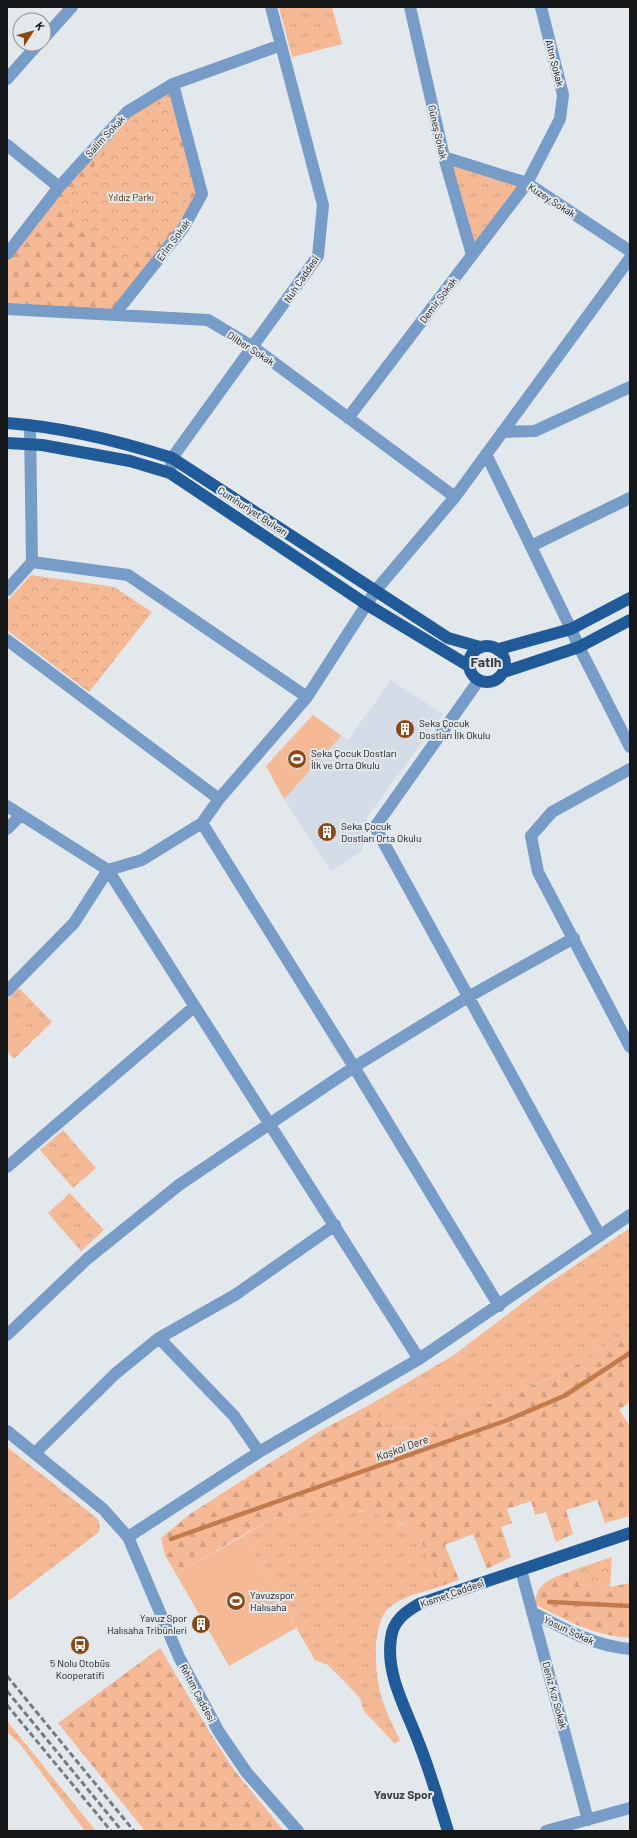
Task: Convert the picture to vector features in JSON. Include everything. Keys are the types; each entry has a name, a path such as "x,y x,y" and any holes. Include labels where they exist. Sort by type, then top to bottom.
{"main road":[{"name":"Cumhuriyet Bulvarı","path":"7,423 30,425 126,443 172,458 448,638 480,647"},
{"name":"Cumhuriyet Bulvarı","path":"7,443 42,445 130,461 170,473 366,604 469,666"},
{"path":"499,650 571,629 630,598"},
{"path":"504,672 505,660 499,650 490,646 480,647 471,655 469,666 474,677 478,680 490,682 496,680 504,672 579,647 630,620"},
{"name":"Kısmet Caddesi","path":"448,1831 421,1747 396,1685 391,1656 391,1638 395,1624 401,1616 419,1604 630,1533"}],"street":[{"path":"52,29 72,7"},
{"name":"Nuh Caddesi","path":"170,473 172,458 318,256 323,205 271,7"},
{"name":"Güneş Sokak","path":"410,7 444,157 472,255"},
{"name":"Altın Sokak","path":"527,183 560,119 563,95 541,7"},
{"name":"Salim Sokak","path":"7,254 59,187 128,112 173,84 281,45"},
{"path":"7,79 31,52"},
{"name":"Erim Sokak","path":"114,315 184,228 202,194 173,84"},
{"path":"7,145 59,187"},
{"name":"Kuzey Sokak","path":"444,157 527,183 630,251"},
{"name":"Demir Sokak","path":"348,418 527,183"},
{"path":"7,991 74,923 108,870 142,860 202,823 219,799 307,697 376,590 454,497 630,258"},
{"name":"Dilber Sokak","path":"7,309 208,320 253,347 454,497"},
{"path":"502,432 535,431 630,387"},
{"path":"7,590 32,562 30,425"},
{"path":"486,454 579,647 630,747"},
{"path":"531,546 630,498"},
{"path":"32,562 128,576 307,697"},
{"path":"7,640 219,799"},
{"path":"478,680 375,827 600,1236"},
{"path":"630,769 552,812 531,836 538,872 630,1047"},
{"path":"7,806 108,870 419,1360"},
{"path":"7,828 21,816"},
{"path":"202,823 354,1067 499,1306"},
{"path":"7,1335 87,1259 178,1185 354,1067 468,997 574,938"},
{"path":"9,1161 194,1007"},
{"path":"128,1537 259,1452 419,1360 630,1215"},
{"path":"35,1453 115,1374 159,1338 235,1295 335,1226"},
{"path":"159,1338 234,1416 259,1452"},
{"name":"Rıhtım Caddesi","path":"7,1431 103,1509 128,1537 179,1657 219,1732 247,1773 298,1831"},
{"name":"Deniz Kızı Sokak","path":"522,1570 588,1820"},
{"name":"Yosun Sokak","path":"532,1612 563,1629 593,1642 618,1648 630,1649"},
{"path":"546,1831 630,1808"}],"shaded area":[{"name":"Seka Çocuk Dostları İlk ve Orta Okulu","path":"391,680 443,714 367,817 362,851 331,871 284,799 266,766 313,715 348,740"}],"green space":[{"path":"279,7 332,7 342,44 292,57"},
{"path":"173,84 202,194 114,315 7,309 7,254 127,112"},
{"name":"Yıldız Parkı","path":"168,99 192,193 167,232 125,265 57,210 134,119"},
{"path":"444,157 527,183 472,255"},
{"path":"31,575 114,587 152,612 89,692 7,630 7,601"},
{"name":"Seka Çocuk Dostları İlk ve Orta Okulu","path":"313,715 341,736 284,799 266,766"},
{"path":"19,988 52,1022 14,1059 7,1051 7,1000"},
{"path":"63,1130 96,1168 73,1188 40,1150"},
{"path":"70,1193 104,1230 81,1251 48,1213"},
{"path":"630,1228 630,1332 617,1338 570,1369 429,1429 381,1428 373,1403 454,1355 549,1283"},
{"path":"630,1332 630,1402 619,1410 630,1426 630,1516 605,1523 597,1500 566,1510 573,1534 556,1542 546,1512 535,1515 531,1501 507,1509 512,1523 501,1527 511,1557 487,1569 473,1534 445,1545 459,1580 438,1587 422,1543 414,1533 401,1522 362,1511 302,1512 269,1520 176,1574 165,1555 161,1538 190,1514 320,1431 373,1403 382,1428 429,1429 570,1369 617,1338"},
{"path":"7,1447 98,1519 100,1526 99,1532 7,1602"},
{"path":"341,1510 364,1512 387,1517 398,1521 407,1527 416,1535 422,1544 438,1587 412,1595 393,1605 388,1609 379,1627 376,1650 377,1675 385,1707 400,1740 395,1744 364,1711 360,1698 328,1665 315,1660 243,1536 269,1520 302,1512"},
{"name":"Yavuzspor Halısaha","path":"243,1536 296,1628 229,1666 176,1574"},
{"path":"612,1557 610,1587 578,1585 579,1568"},
{"path":"579,1568 578,1585 610,1587 630,1583 630,1638 604,1634 592,1630 569,1621 535,1604 537,1595 544,1584 556,1576"},
{"path":"160,1648 234,1770 284,1831 145,1831 58,1723"},
{"path":"7,1721 96,1831 85,1831 20,1744 7,1732"}],"waterway":[{"name":"Kaşkal Dere","path":"171,1539 505,1421 564,1396 630,1353"},
{"path":"549,1602 630,1606"}],"railway":[{"path":"7,1676 134,1831"},
{"path":"7,1691 122,1831"},
{"path":"7,1705 111,1831"}],"place":[{"name":"Seka Çocuk Dostları İlk Okulu","path":"405,729"},
{"name":"Seka Çocuk Dostları İlk ve Orta Okulu","path":"297,759"},
{"name":"Seka Çocuk Dostları Orta Okulu","path":"327,832"},
{"name":"Yavuzspor Halısaha","path":"236,1601"},
{"name":"Yavuz Spor Halısaha Tribünleri","path":"201,1624"},
{"name":"5 Nolu Otobüs Kooperatifi","path":"80,1645"}],"district":[{"name":"Fatih","path":"486,662"},
{"name":"Yavuz Spor","path":"403,1795"}]}
